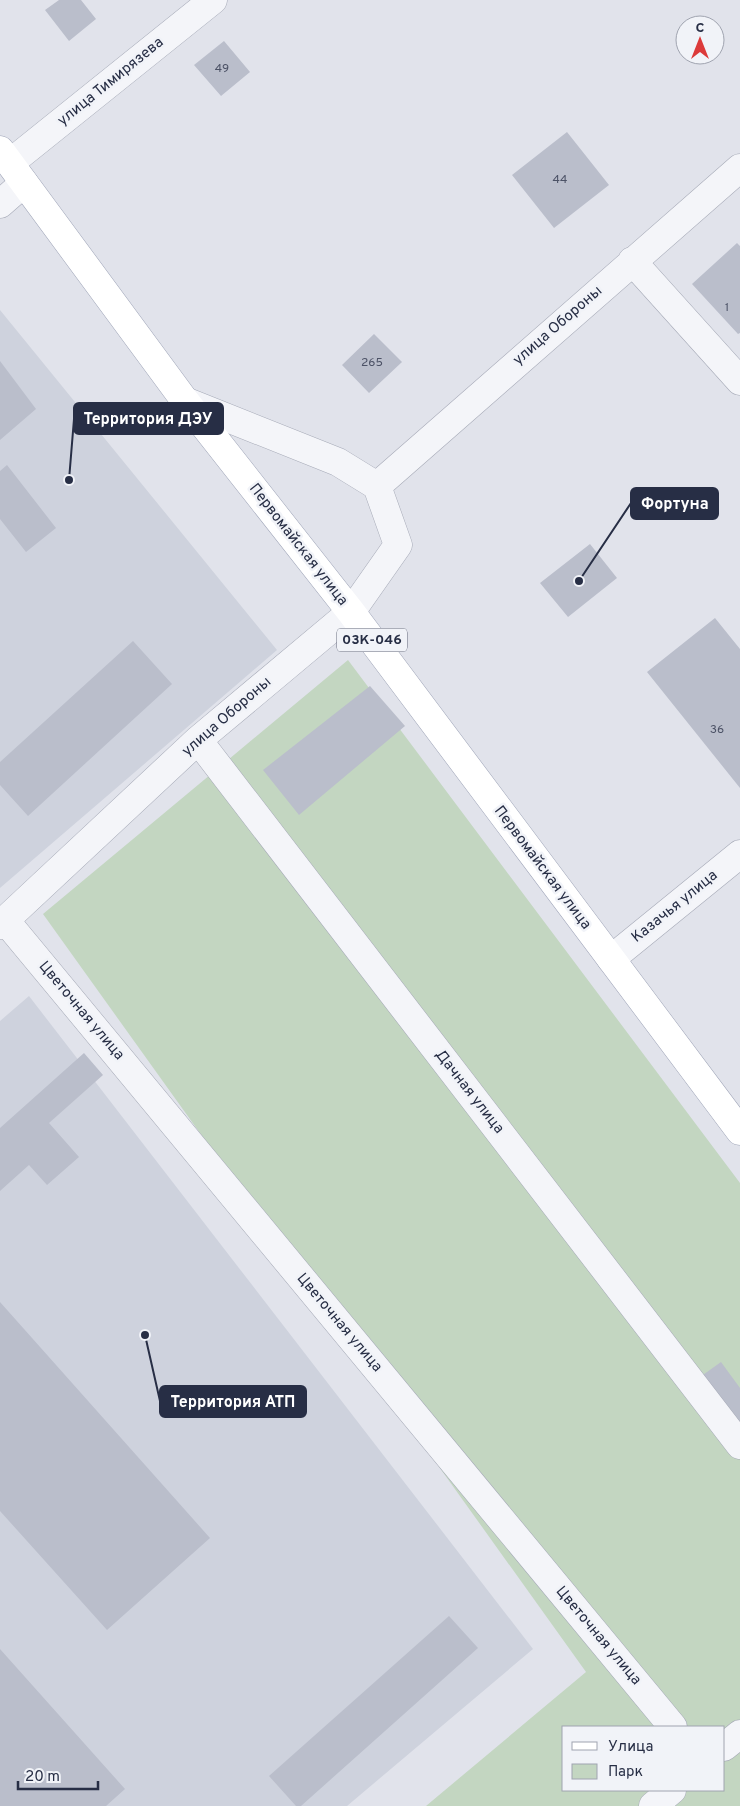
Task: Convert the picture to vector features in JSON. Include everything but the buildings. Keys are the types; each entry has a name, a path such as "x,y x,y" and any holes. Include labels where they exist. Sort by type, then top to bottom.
{"main road":[{"name":"Первомайская улица","path":"11,166 185,401 351,612 740,1131"}],"street":[{"name":"улица Тимирязева","path":"0,204 11,166 213,0"},
{"name":"улица Обороны","path":"3,922 198,740 351,612 398,545 377,486 632,260 740,168"},
{"path":"632,260 740,381"},
{"path":"185,401 338,462 377,486"},
{"name":"Дачная улица","path":"198,740 740,1444"},
{"name":"Казачья улица","path":"611,959 740,854"},
{"name":"Цветочная улица","path":"3,922 672,1726"},
{"path":"725,1746 740,1734"},
{"path":"653,1806 671,1791"}],"shaded area":[{"path":"0,310 277,650 0,888"},
{"path":"29,996 533,1649 347,1806 0,1806 0,1021"}],"green space":[{"path":"348,660 740,1183 740,1806 426,1806 586,1672 43,914"}],"place":[{"name":"Территория ДЭУ","path":"69,480"},
{"name":"Фортуна","path":"579,581"},
{"name":"Территория АТП","path":"145,1335"}]}
